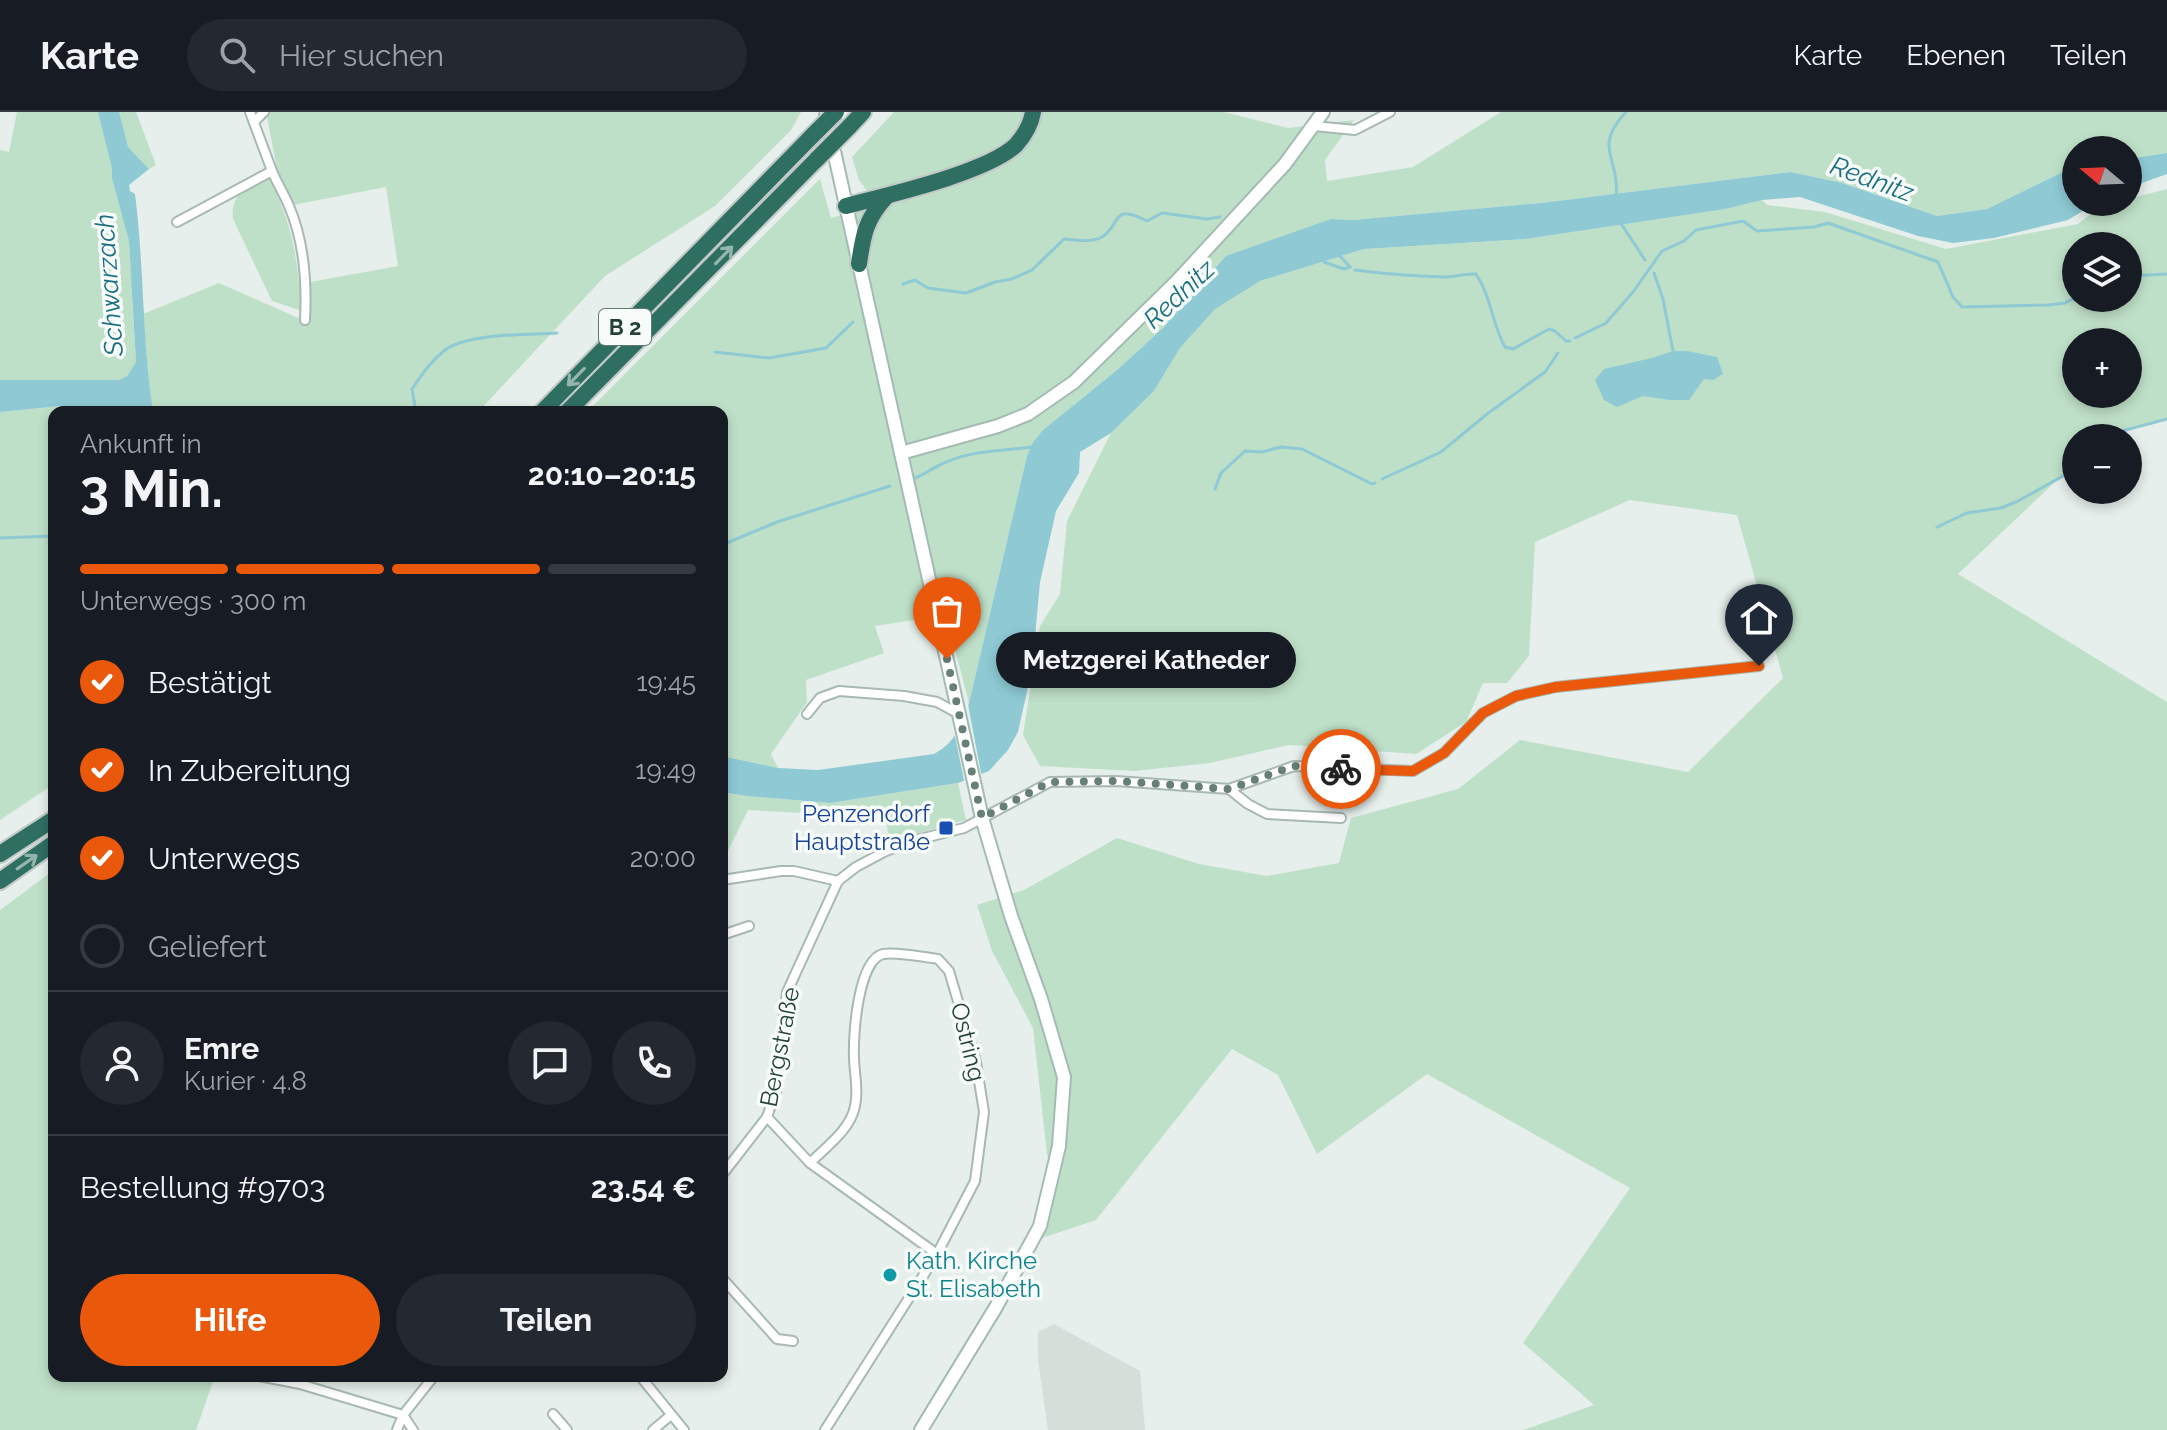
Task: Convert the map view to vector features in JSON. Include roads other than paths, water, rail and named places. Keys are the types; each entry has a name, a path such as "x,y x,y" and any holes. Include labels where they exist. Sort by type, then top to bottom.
{"highway":[{"name":"B 2","path":"548,406 836,112"},
{"name":"B 2","path":"573,406 863,112"},
{"path":"846,206 969,170 999,157 1022,137 1033,112"},
{"path":"859,264 870,216 888,195"},
{"path":"0,854 48,823"},
{"path":"0,881 48,847"}],"main road":[{"path":"826,112 982,818 1064,1077 1059,1146 1040,1226 996,1307 921,1430"},
{"path":"901,453 1028,414 1074,382 1177,281 1285,164 1323,112"}],"street":[{"path":"250,112 290,208 300,242 307,290 305,320"},
{"path":"254,122 264,112"},
{"path":"1314,126 1355,130 1390,112"},
{"path":"177,222 272,171"},
{"path":"728,879 794,871 838,881 884,852 912,841 964,828 1050,782 1116,781 1229,789 1294,766 1413,771 1444,753 1483,713 1516,696 1556,687 1759,666"},
{"path":"807,714 820,698 839,691 937,702 960,720"},
{"path":"1229,789 1267,814 1341,818"},
{"name":"Bergstraße","path":"728,1167 767,1117 776,1091 787,992 838,881"},
{"path":"728,933 749,926"},
{"name":"Ostring","path":"810,1163 844,1129 855,1106 857,1083 854,1057 858,1003 867,968 883,954 938,959 949,971 969,1036 984,1112 975,1181 937,1254"},
{"path":"767,1117 810,1163 937,1254 825,1430"},
{"path":"728,1285 777,1339 793,1341"},
{"path":"308,1382 403,1415 413,1430"},
{"path":"397,1430 403,1415 429,1382"},
{"path":"645,1382 684,1430"},
{"path":"553,1414 567,1430"},
{"path":"653,1430 671,1415"}],"water":[{"path":"98,112 119,112 128,147 149,169 129,185 130,191 135,194 138,220 152,406 48,406 0,412 0,380 119,380 127,376 136,362 129,241"},
{"path":"2167,153 2167,174 2142,183 2142,157"},
{"path":"1791,172 1842,183 1937,216 1987,209 2062,172 2062,216 2074,216 1994,238 1953,243 1918,236 1800,197 1762,200 1725,209 1526,239 1364,249 1260,281 1215,309 1180,348 1154,391 1111,433 1080,452 1079,473 1056,511 1040,582 1032,669 1018,732 1008,750 989,771 958,783 830,803 728,793 728,757 778,768 818,770 934,754 952,739 969,703 1027,456 1033,442 1043,430 1163,328 1226,256 1331,219 1353,220 1541,203"},
{"path":"1673,351 1717,357 1723,374 1713,380 1704,379 1689,400 1643,396 1617,407 1604,400 1595,380 1604,369"}],"waterway":[{"path":"1616,197 1609,144 1616,124 1626,112"},
{"path":"903,284 915,280 928,288 966,293 1012,279 1032,270 1064,239 1088,241 1102,237 1122,215 1147,221 1162,213 1207,219 1220,217"},
{"path":"1575,338 1606,323 1662,251 1684,241 1696,230 1743,221 1757,231 1814,227 1828,223 1938,262 1953,297 1962,307 2062,303"},
{"path":"1620,222 1645,260"},
{"path":"1339,255 1350,267"},
{"path":"1324,262 1344,269 1350,267"},
{"path":"1355,270 1444,277 1476,274 1505,347 1513,349 1549,329 1570,341"},
{"path":"1654,273 1663,299 1673,351"},
{"path":"2142,275 2167,274"},
{"path":"715,352 769,358 826,348 853,322"},
{"path":"415,406 412,389 431,363 455,344 483,338 557,333"},
{"path":"1382,479 1441,452 1545,372 1558,353"},
{"path":"2142,426 2167,419"},
{"path":"910,480 965,456 1032,447"},
{"path":"1215,489 1221,473 1245,451 1262,452 1281,447 1302,449 1375,483"},
{"path":"1937,527 1967,513 2001,508 2062,477"},
{"path":"728,542 777,522 890,486"},
{"path":"0,538 48,536"}],"place":[{"name":"Metzgerei Katheder","path":"947,659"},
{"name":"Penzendorf Hauptstraße","path":"946,828"},
{"name":"Kath. Kirche St. Elisabeth","path":"890,1275"}],"water label":[{"name":"Rednitz","path":"1872,179"},
{"name":"Schwarzach","path":"109,285"},
{"name":"Rednitz","path":"1179,294"}]}
